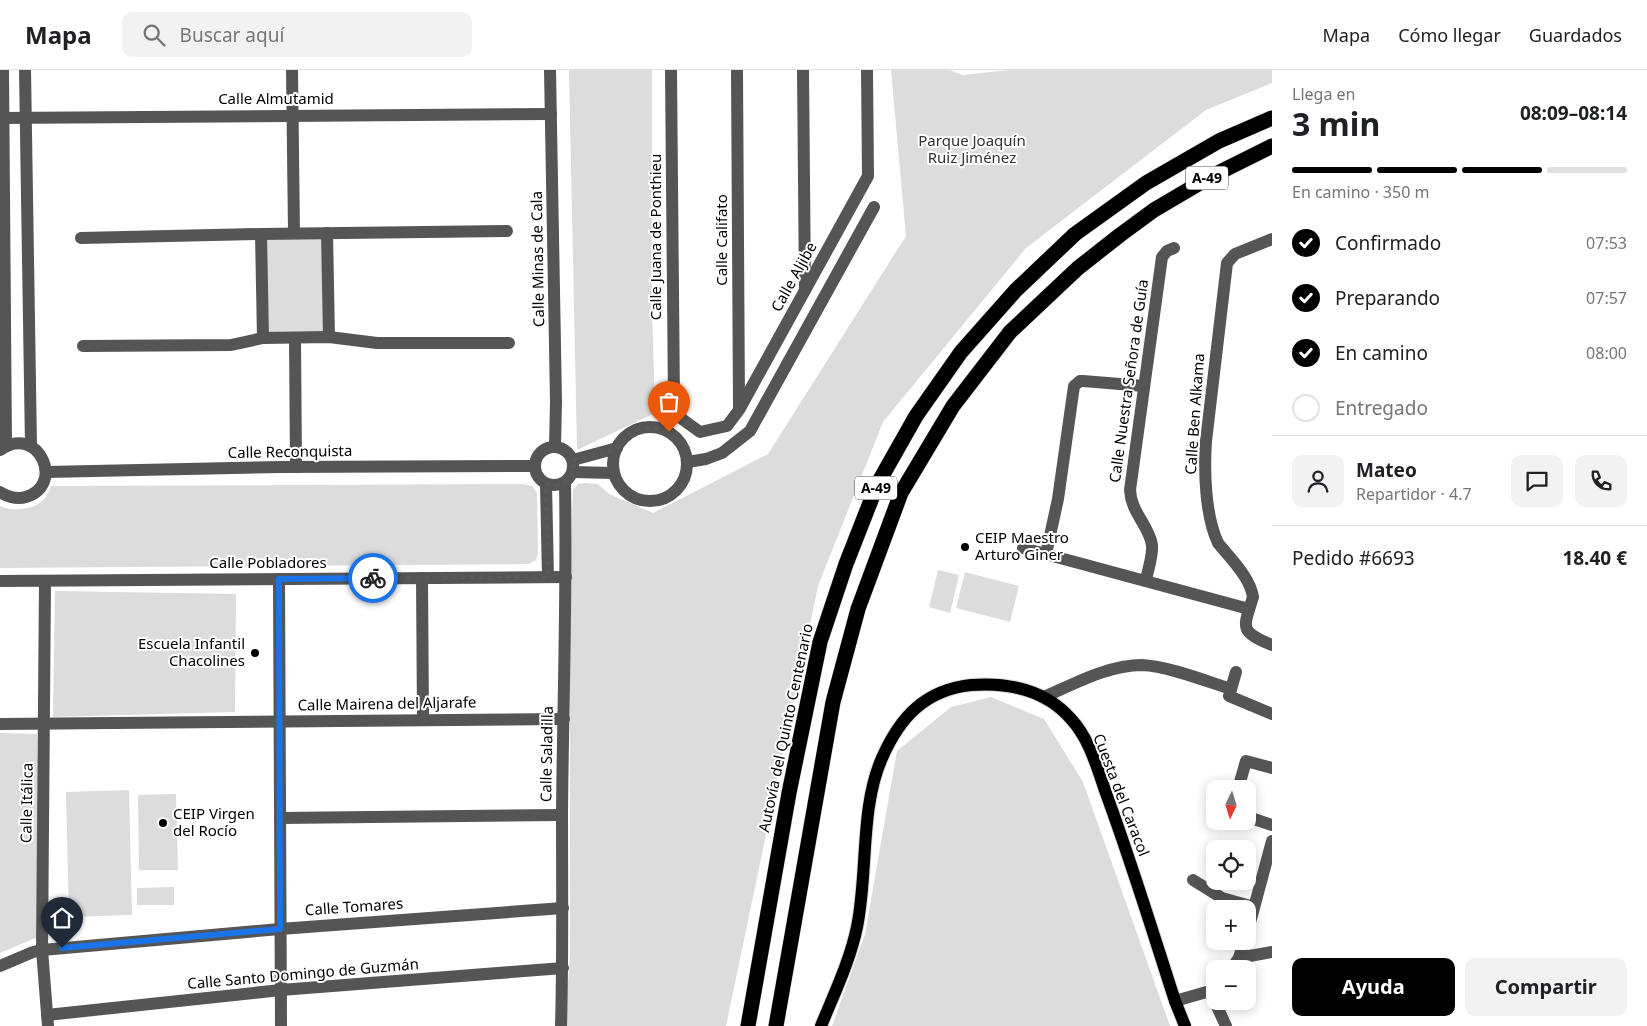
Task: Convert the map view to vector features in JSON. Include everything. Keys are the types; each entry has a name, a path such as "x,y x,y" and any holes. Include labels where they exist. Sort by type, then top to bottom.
{"highway":[{"name":"Autovía del Quinto Centenario","path":"748,1026 789,793 820,642 846,564 877,485 916,416 961,352 1016,290 1075,234 1146,183 1219,141 1272,118"},
{"name":"A-49","path":"776,1026 833,702 858,609 901,493 953,406 1010,332 1078,268 1154,210 1210,177 1269,149"}],"main road":[{"name":"Cuesta del Caracol","path":"820,1026 846,967 857,926 873,787 880,761 890,741 902,721 920,703 943,692 964,686 992,684 1020,687 1044,697 1073,720 1090,751 1119,828 1175,1001 1185,1026"}],"street":[{"path":"0,492 15,498 28,497 38,490 46,472 43,460 31,446 18,443 3,448 3,70"},
{"path":"25,70 31,446"},
{"path":"292,70 294,233"},
{"name":"Calle Minas de Cala","path":"550,70 556,401 555,447"},
{"name":"Calle Juana de Ponthieu","path":"671,70 674,404"},
{"name":"Calle Califato","path":"737,70 739,410"},
{"path":"803,70 804,292"},
{"name":"Calle Aljibe","path":"674,404 682,420 700,432 727,426 739,410 868,176 867,70"},
{"name":"Calle Almutamid","path":"2,118 551,114"},
{"path":"687,462 722,454 750,431 874,207"},
{"path":"81,238 507,231"},
{"path":"327,233 329,337"},
{"path":"261,234 263,338"},
{"name":"Calle Ben Alkama","path":"1272,239 1235,254 1230,258 1225,268 1204,471 1215,537 1250,587 1253,597 1246,629 1253,636 1272,645"},
{"name":"Calle Nuestra Señora de Guía","path":"1146,580 1152,544 1132,505 1130,490 1162,257 1167,250 1174,248"},
{"path":"83,346 231,345 263,338 329,337 377,343 509,343"},
{"path":"295,338 296,467"},
{"path":"1046,554 1058,500 1074,386 1083,381 1144,386"},
{"path":"645,428 657,428 669,432 678,440 684,450 687,462 686,474 681,485 672,494 662,499 650,501 638,499 627,493 619,484 614,473 613,461 617,448 624,438 634,431 645,428"},
{"path":"555,447 566,451 573,466 570,478 565,483 552,486 546,484 538,477 535,466 538,454 555,447"},
{"path":"573,466 617,448"},
{"name":"Calle Reconquista","path":"46,472 296,467 535,466"},
{"path":"573,466 614,473"},
{"name":"Calle Saladilla","path":"561,1026 566,577 565,483"},
{"path":"546,484 548,577"},
{"path":"1023,548 1249,609"},
{"name":"Calle Pobladores","path":"0,581 566,577"},
{"path":"422,578 423,720"},
{"path":"279,579 281,1026"},
{"name":"Calle Itálica","path":"45,581 42,950 48,1020"},
{"path":"1044,697 1108,671 1143,665 1165,669 1230,692 1272,714"},
{"path":"1230,692 1236,672"},
{"name":"Calle Mairena del Aljarafe","path":"0,724 564,719"},
{"path":"1241,780 1246,761 1272,768"},
{"path":"280,818 562,815"},
{"path":"1256,820 1272,825"},
{"path":"1256,901 1269,863 1272,841"},
{"path":"1193,880 1222,898 1229,900"},
{"name":"Calle Tomares","path":"0,966 42,950 280,929 563,908"},
{"path":"1241,950 1239,958 1272,952"},
{"name":"Calle Santo Domingo de Guzmán","path":"48,1020 281,990 563,968"},
{"path":"1175,1001 1206,991"},
{"path":"1220,1010 1226,1026"}],"green space":[{"path":"569,70 652,70 652,307 655,413 577,450"},
{"name":"Parque Joaquín Ruiz Jiménez","path":"891,70 949,70 963,75 1009,70 1272,70 1272,83 1206,110 1026,248 883,422 818,586 726,1026 565,1026 570,954 570,584 573,490 578,484 598,484 609,494 653,513 768,454 906,236"},
{"path":"322,236 324,332 267,333 265,237"},
{"path":"523,484 532,486 537,493 538,554 536,560 529,564 0,568 0,506 11,509 24,509 36,505 45,498 51,486"},
{"path":"938,570 959,575 950,613 929,607"},
{"path":"965,572 1019,586 1010,622 956,608"},
{"path":"55,591 236,594 235,712 53,717"},
{"path":"991,697 1044,719 1083,782 1170,1026 832,1026 865,934 897,751 951,707"},
{"path":"0,733 37,734 38,937 0,953"},
{"path":"129,790 132,915 69,917 66,792"},
{"path":"176,794 178,870 139,870 138,795"},
{"path":"174,887 174,905 137,905 137,888"}],"way so far":[{"path":"373,578 548,577 546,484 552,486 565,483 573,472 573,460 617,448 624,438 634,431 645,428 657,428 669,432"}],"place":[{"name":"CEIP Maestro Arturo Giner","path":"965,547"},
{"name":"Escuela Infantil Chacolines","path":"255,653"},
{"name":"CEIP Virgen del Rocío","path":"163,823"}],"route":[{"path":"62,948 280,929 279,579 373,578"}]}
